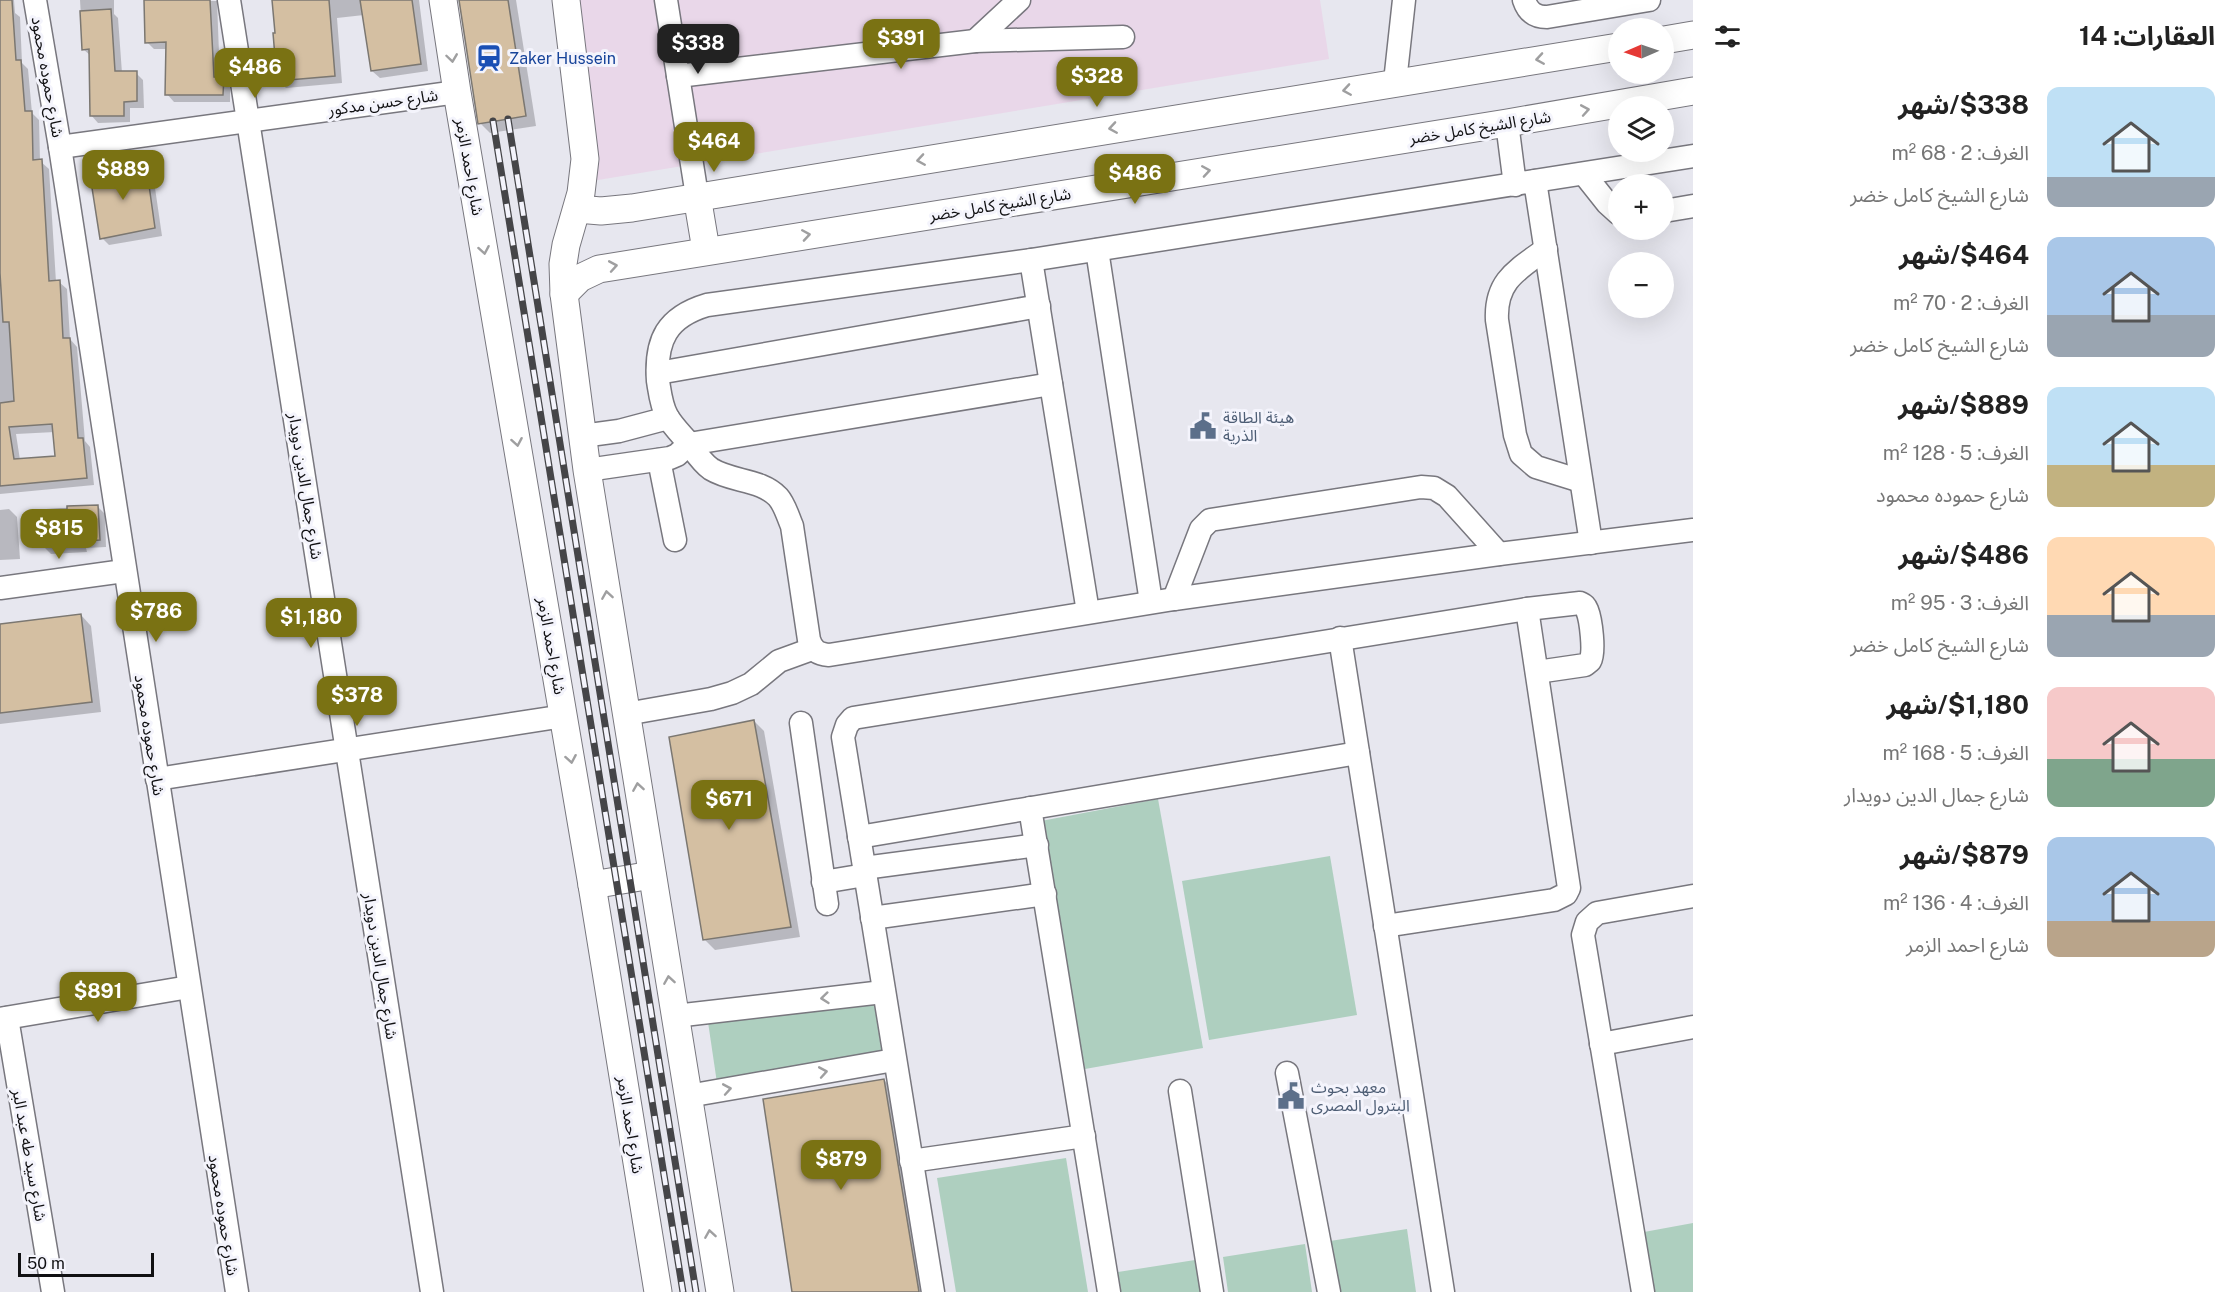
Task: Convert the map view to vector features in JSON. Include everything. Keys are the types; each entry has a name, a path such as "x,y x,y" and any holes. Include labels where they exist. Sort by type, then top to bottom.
{"main road":[{"name":"شارع احمد الزمر","path":"443,0 564,716 658,1292"},
{"path":"566,0 584,141 584,176 566,245 563,264 564,294 587,470 720,1292"},
{"path":"1674,38 1693,35"},
{"path":"577,209 616,210 1608,49"},
{"name":"شارع الشيخ كامل خضر","path":"564,294 580,279 599,269 1693,91"},
{"path":"697,196 706,250"},
{"path":"592,885 652,875"}],"street":[{"name":"شارع حموده محمود","path":"35,0 60,147 237,1292"},
{"name":"شارع جمال الدين دويدار","path":"229,0 432,1292"},
{"path":"666,0 697,196"},
{"path":"975,42 1019,0"},
{"path":"1395,82 1404,0"},
{"path":"1524,0 1529,11 1540,17 1547,17 1649,0"},
{"path":"678,76 975,42 1123,37"},
{"name":"شارع حسن مدكور","path":"60,147 457,92"},
{"path":"1507,123 1546,249 1591,543"},
{"path":"1693,156 1031,260 707,305 689,311 674,321 663,336 657,354 660,394 668,418 689,444 711,469 765,488 779,498 792,526 813,649 820,654 829,655 1151,602 1693,530"},
{"path":"1584,174 1608,204"},
{"path":"1674,209 1693,206"},
{"path":"1546,249 1506,281 1499,293 1496,307 1497,320 1515,435 1521,454 1536,467 1581,481"},
{"path":"1096,250 1151,602"},
{"path":"1031,260 1088,612"},
{"path":"658,373 1039,306"},
{"path":"587,470 659,460 677,455 689,444 1051,384"},
{"path":"582,436 619,431 668,418"},
{"path":"659,460 675,540"},
{"path":"1173,599 1201,529 1210,520 1421,487 1434,488 1447,496 1499,554"},
{"path":"0,588 124,571"},
{"path":"933,1292 843,736 847,725 853,718 1527,609 1580,603 1587,607 1593,655 1590,661 1586,665 1537,672"},
{"path":"1385,926 1554,900 1566,894 1569,881 1527,609"},
{"path":"1340,638 1443,1292"},
{"path":"626,714 732,693 751,684 779,661 813,649"},
{"path":"157,779 564,716"},
{"path":"801,723 826,904"},
{"path":"859,837 1358,753"},
{"path":"1030,808 1108,1292"},
{"path":"823,882 864,871 1036,844"},
{"path":"872,918 1045,894"},
{"path":"1643,1292 1583,935 1587,922 1598,913 1693,896"},
{"path":"4,1019 189,987"},
{"path":"675,1016 884,992"},
{"name":"شارع سيد طه عبد البر","path":"4,1019 53,1292"},
{"path":"1601,1044 1693,1027"},
{"path":"688,1096 894,1060"},
{"path":"1287,1073 1329,1292"},
{"path":"1180,1091 1212,1292"},
{"path":"911,1161 1084,1136"}],"shaded area":[{"path":"556,0 1320,0 1329,59 580,183"}],"green space":[{"path":"1158,799 1203,1048 1085,1069 1041,821"},
{"path":"1330,856 1357,1015 1209,1040 1182,881"},
{"path":"874,1001 882,1054 717,1083 708,1022"},
{"path":"1066,1158 1088,1292 956,1292 937,1178"},
{"path":"1693,1223 1693,1292 1652,1292 1644,1232"},
{"path":"1407,1229 1416,1292 1337,1292 1330,1241"},
{"path":"1305,1244 1312,1292 1228,1292 1223,1257"},
{"path":"1195,1260 1200,1292 1121,1292 1118,1272"}],"building":[{"path":"0,0 12,0 16,60 21,60 25,111 32,111 33,160 42,159 49,281 60,280 63,338 70,338 78,438 83,438 87,478 0,486 0,403 14,401 9,322 3,322 0,273","holes":["52,424 55,456 14,459 9,427"]},
{"path":"144,0 210,0 214,77 224,77 223,95 165,95 166,42 145,43"},
{"path":"272,0 329,0 335,76 277,81"},
{"path":"360,0 412,0 421,64 371,71"},
{"name":"Zaker Hussein","path":"459,0 508,0 526,116 478,124"},
{"path":"111,9 115,71 137,71 137,101 124,102 124,116 90,116 89,49 82,50 80,11"},
{"path":"146,164 155,228 100,239 90,175"},
{"path":"98,505 100,540 80,541 80,545 42,547 40,510"},
{"path":"81,614 92,702 0,713 0,624"},
{"path":"754,720 791,927 703,940 669,737"},
{"path":"884,1079 919,1292 792,1292 763,1099"}],"railway":[{"path":"508,119 696,1292"},
{"path":"493,121 683,1292"}],"place":[{"name":"Zaker Hussein","path":"489,58"},
{"name":"هيئة الطاقة الذرية","path":"1203,426"},
{"name":"معهد بحوث البترول المصرى","path":"1291,1096"}]}
